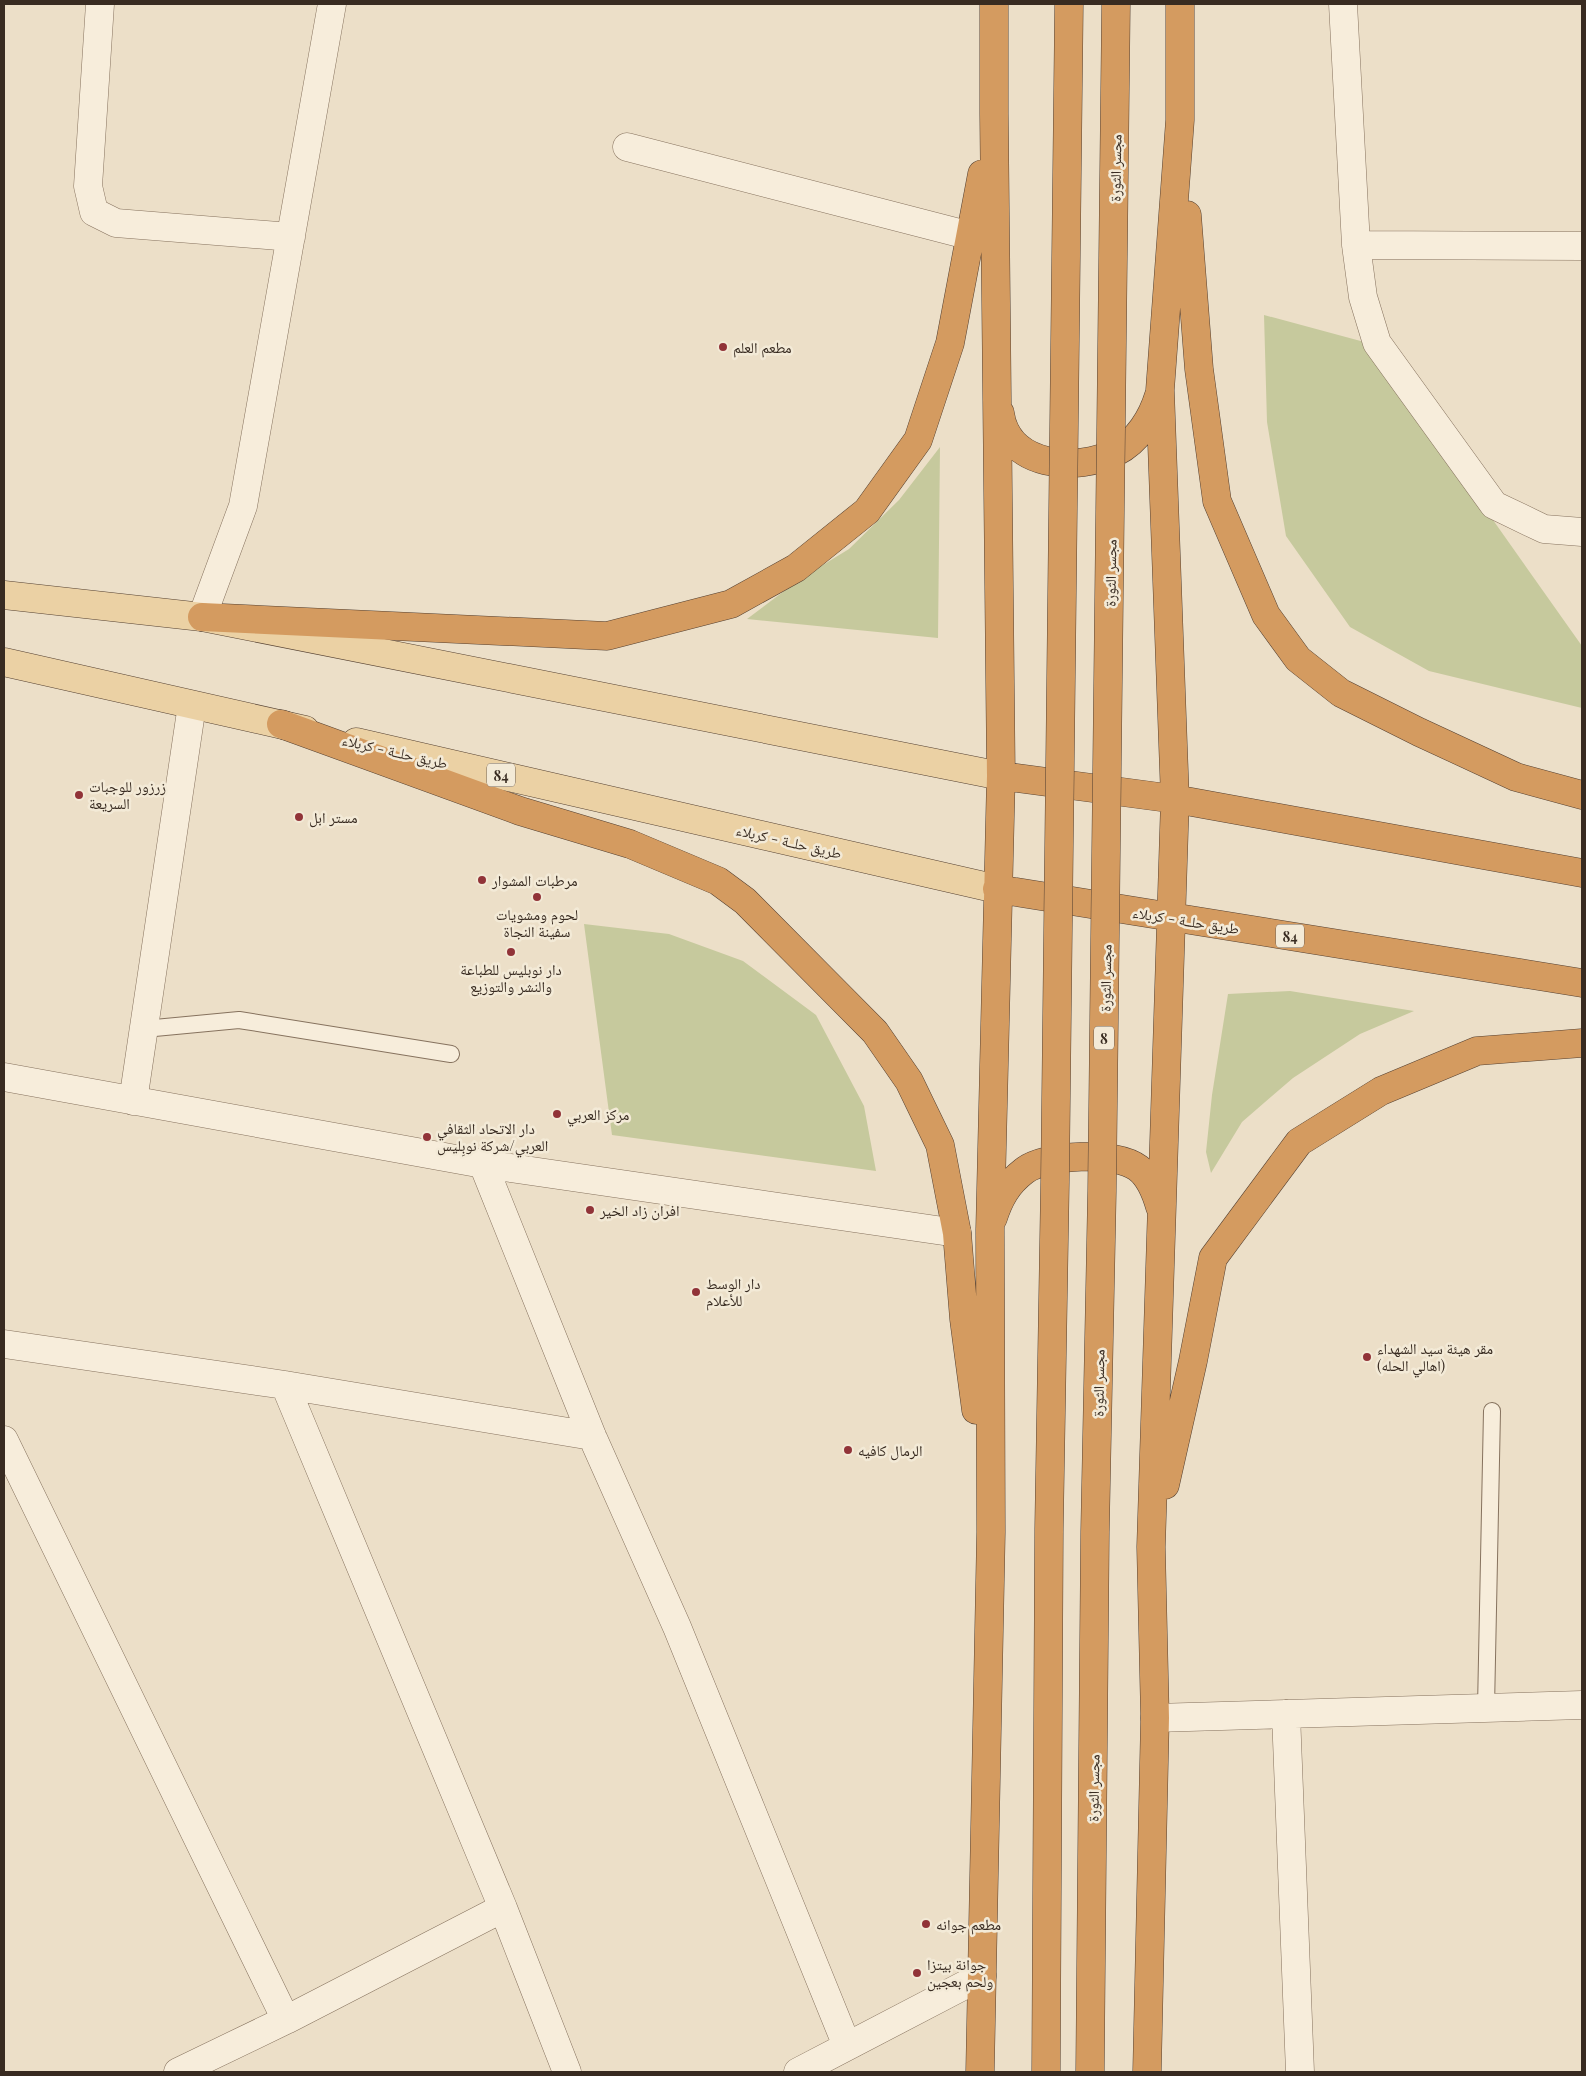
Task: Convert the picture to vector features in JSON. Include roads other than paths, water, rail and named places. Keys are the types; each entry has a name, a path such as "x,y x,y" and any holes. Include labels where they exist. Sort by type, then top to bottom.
{"highway":[{"path":"980,2072 991,1532 990,1230 997,889 1002,776 994,4"},
{"path":"1046,2072 1049,1539 1055,1202 1069,4"},
{"name":"مجسر الثورة","path":"1090,2072 1095,1532 1102,1191 1116,4"},
{"path":"1147,2072 1155,1718 1151,1547 1175,799 1160,390 1180,120 1180,4"},
{"path":"202,617 607,636 732,604 796,568 867,511 918,440 950,343 994,114"},
{"path":"1180,120 1199,369 1217,501 1266,616 1298,659 1341,693 1516,777 1582,795"},
{"path":"997,392 1000,418 1007,437 1025,452 1042,460 1061,464 1081,464 1099,460 1117,452 1133,440 1146,425 1155,409 1160,390"},
{"path":"281,724 520,810 630,844 718,881 738,896 875,1032 909,1081 940,1145 957,1233 964,1320 991,1532"},
{"path":"1002,776 1175,799 1582,872"},
{"name":"طريق حلــة - كربلاء","path":"997,889 1582,983"},
{"path":"1151,1547 1193,1361 1213,1258 1299,1142 1381,1091 1477,1051 1582,1043"},
{"path":"990,1230 1000,1198 1012,1181 1026,1170 1048,1161 1072,1157 1096,1156 1119,1160 1138,1168 1155,1189 1161,1211"}],"main road":[{"path":"4,595 202,617 1002,776"},
{"name":"طريق حلــة - كربلاء","path":"4,662 997,889"}],"street":[{"path":"100,4 88,186 94,212 116,223 290,236"},
{"path":"202,617 243,506 332,4"},
{"path":"1343,4 1356,245 1363,297 1377,343 1494,506 1544,529 1582,532"},
{"path":"627,147 971,236"},
{"path":"1356,245 1582,246"},
{"path":"132,1101 192,705"},
{"path":"4,1077 483,1164 957,1233"},
{"path":"483,1164 592,1436 677,1627 847,2046"},
{"path":"4,1344 285,1385 592,1436"},
{"path":"285,1385 503,1908 567,2072"},
{"path":"4,1440 286,2020"},
{"path":"1155,1718 1582,1705"},
{"path":"1286,1714 1300,2072"},
{"path":"178,2072 286,2020 503,1908"},
{"path":"798,2072 982,1976"}],"lane":[{"path":"144,1029 239,1020 450,1054"},
{"path":"1486,1708 1492,1412"}],"place":[{"name":"مطعم العلم","path":"723,347"},
{"name":"زرزور للوجبات السريعة","path":"79,795"},
{"name":"مستر ابل","path":"299,817"},
{"name":"مرطبات المشوار","path":"482,880"},
{"name":"لحوم ومشويات سفينة النجاة","path":"537,897"},
{"name":"دار نوبليس للطباعة والنشر والتوزيع","path":"511,952"},
{"name":"مركز العربي","path":"557,1114"},
{"name":"دار الاتحاد الثقافي العربي/شركة نوبِليس","path":"427,1137"},
{"name":"افران زاد الخير","path":"590,1210"},
{"name":"دار الوسط للأعلام","path":"696,1292"},
{"name":"مقر هيئة سيد الشهداء (اهالي الحله)","path":"1367,1357"},
{"name":"الرمال كافيه","path":"848,1450"},
{"name":"مطعم جوانه","path":"926,1924"},
{"name":"جوانة بيتزا ولحم بعجين","path":"917,1973"}]}
